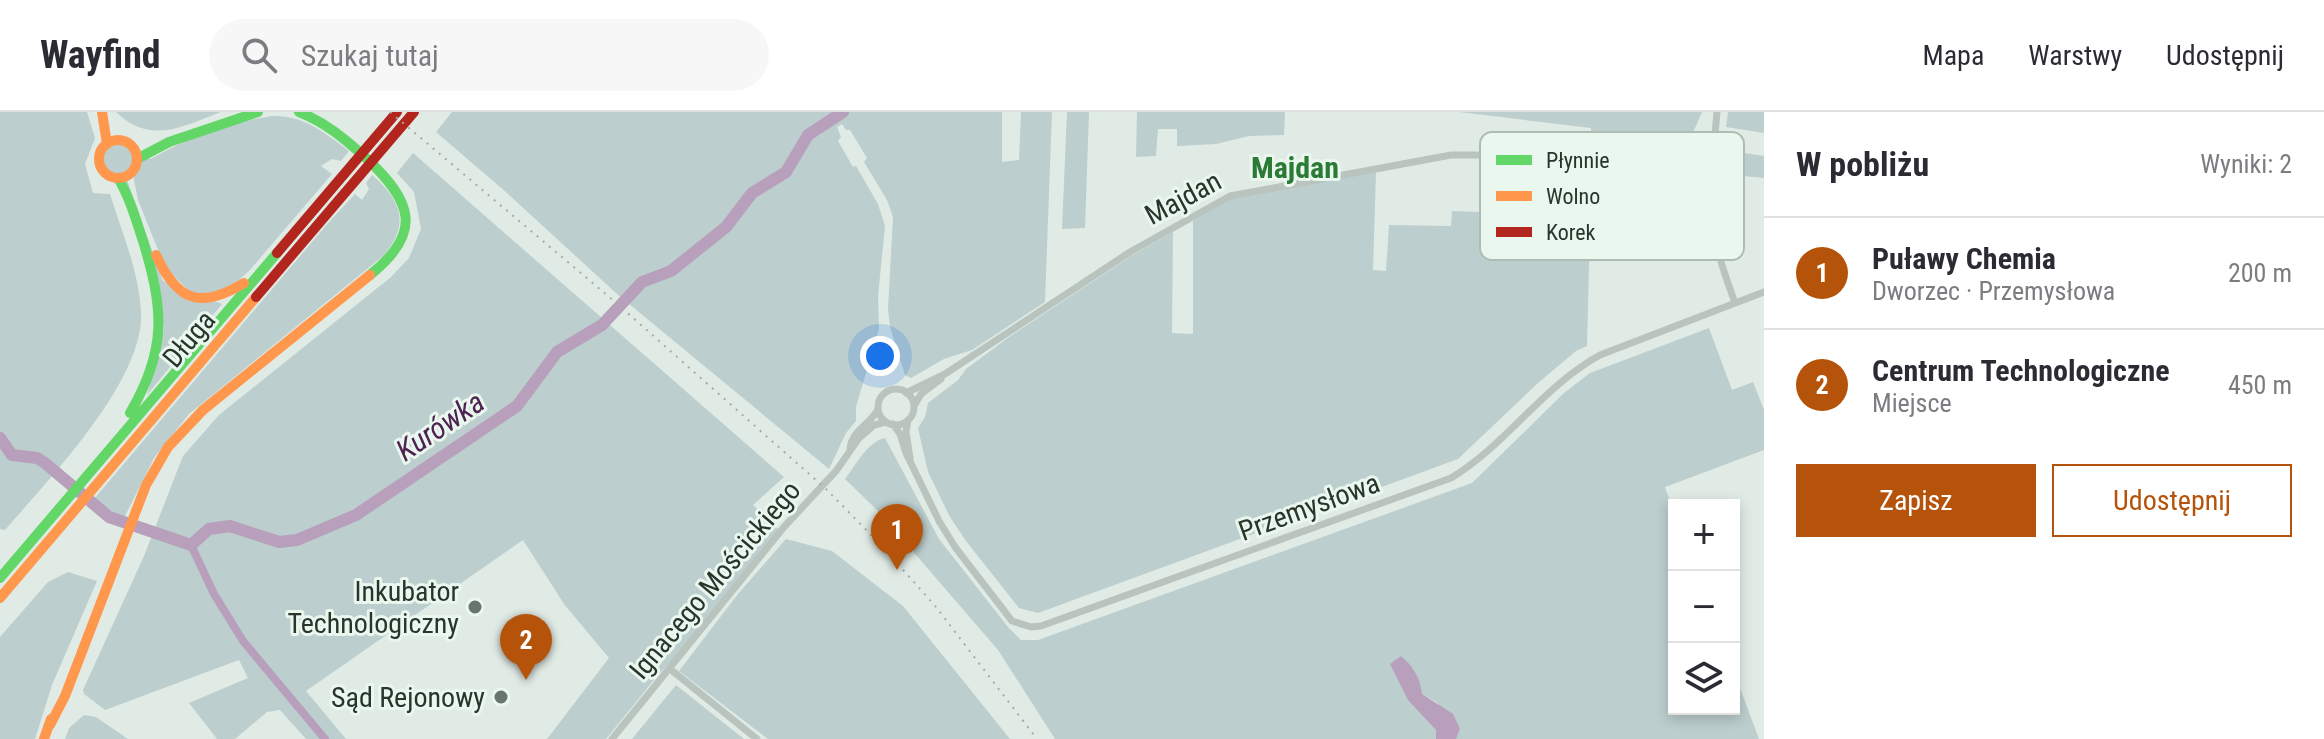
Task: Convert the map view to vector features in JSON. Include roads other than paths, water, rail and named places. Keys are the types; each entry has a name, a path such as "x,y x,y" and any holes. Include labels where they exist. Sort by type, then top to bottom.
{"main road":[{"path":"103,112 112,142"},
{"path":"137,159 169,142 258,112"},
{"path":"44,739 75,656 88,632 157,464 187,425 380,267 397,251 404,237 406,211 395,186 331,128 299,112"},
{"path":"0,578 397,112"},
{"name":"Długa","path":"0,598 414,112"},
{"path":"112,142 133,147 169,142"},
{"path":"112,142 101,151 100,165 109,176 118,178 130,174 136,167 133,147"},
{"path":"130,174 137,206 161,269 176,289 191,297 216,299 261,271"},
{"path":"110,448 148,382 160,327 160,303 152,269 118,178"}],"street":[{"path":"1716,132 1717,112"},
{"name":"Majdan","path":"914,406 921,394 945,374 1130,252 1230,196 1451,155 1480,154"},
{"path":"1720,260 1735,303"},
{"name":"Przemysłowa","path":"889,423 900,434 946,535 1005,615 1021,626 1041,626 1451,478 1485,455 1576,368 1600,355 1764,292"},
{"name":"Majdan","path":"906,393 945,374"},
{"path":"895,389 906,393 914,406 908,420 889,423 878,409 888,391 895,389"},
{"name":"Ignacego Mościckiego","path":"612,739 784,527 836,471 854,435 873,418 878,409"},
{"name":"Przemysłowa","path":"908,420 906,432 910,460"},
{"name":"Ignacego Mościckiego","path":"850,448 874,425 889,423"},
{"path":"670,669 757,739"}],"waterway":[{"name":"Kurówka","path":"0,438 12,455 37,458 45,463 109,517 191,545 209,529 230,526 279,542 297,540 356,515 517,406 557,352 602,325 642,282 671,271 726,227 752,193 786,172 808,135 843,112"},
{"path":"191,545 214,594 243,641 325,739"}],"railway":[{"path":"390,112 614,301 826,489 936,607 1037,739"}],"place":[{"name":"Puławy Chemia","path":"897,570"},
{"name":"Inkubator Technologiczny","path":"475,607"},
{"name":"Centrum Technologiczne","path":"526,680"},
{"name":"Sąd Rejonowy","path":"501,697"}],"district":[{"name":"Majdan","path":"1295,167"}]}
